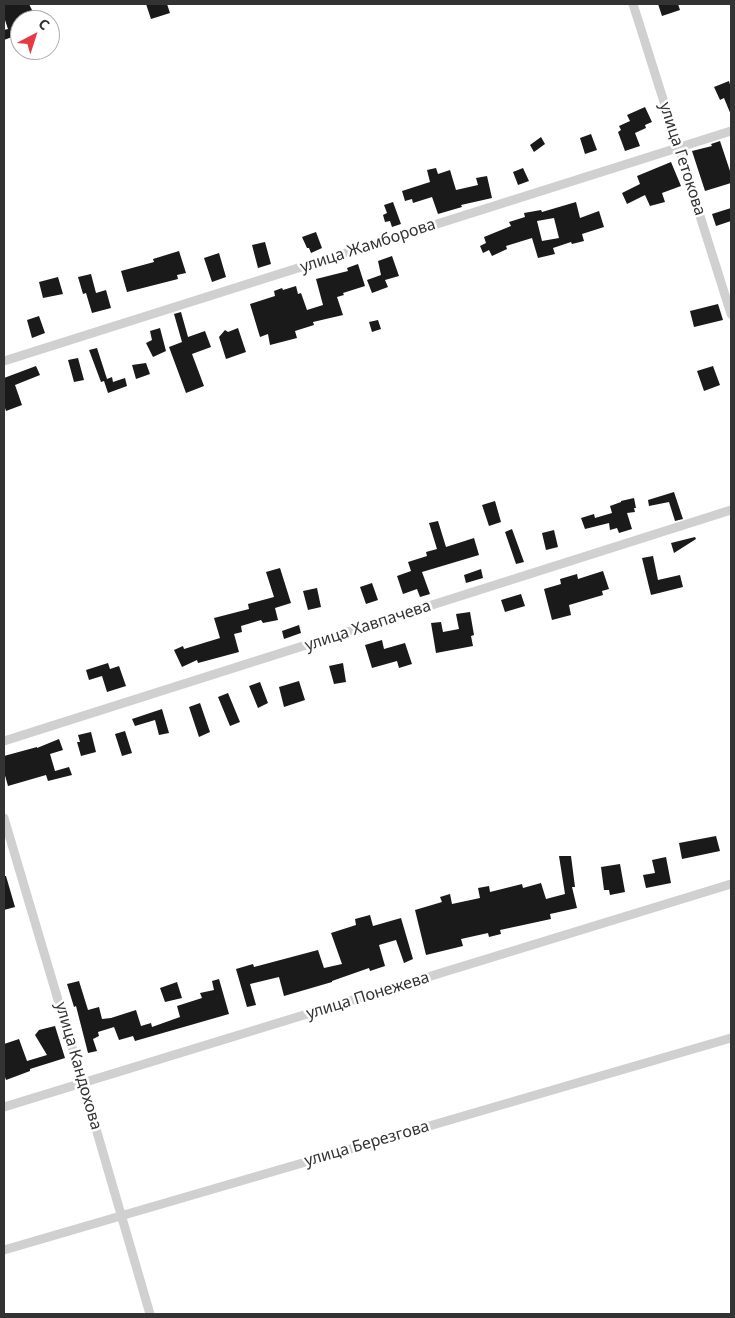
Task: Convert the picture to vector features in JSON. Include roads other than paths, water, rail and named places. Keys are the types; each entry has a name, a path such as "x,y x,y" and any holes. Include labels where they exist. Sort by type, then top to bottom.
{"street":[{"name":"улица Гетокова","path":"633,4 731,314"},
{"name":"улица Жамборова","path":"4,361 731,131"},
{"name":"улица Хавпачева","path":"4,741 731,510"},
{"name":"улица Кандохова","path":"4,818 150,1314"},
{"name":"улица Понежева","path":"4,1107 731,884"},
{"name":"улица Березгова","path":"4,1250 731,1038"}]}
